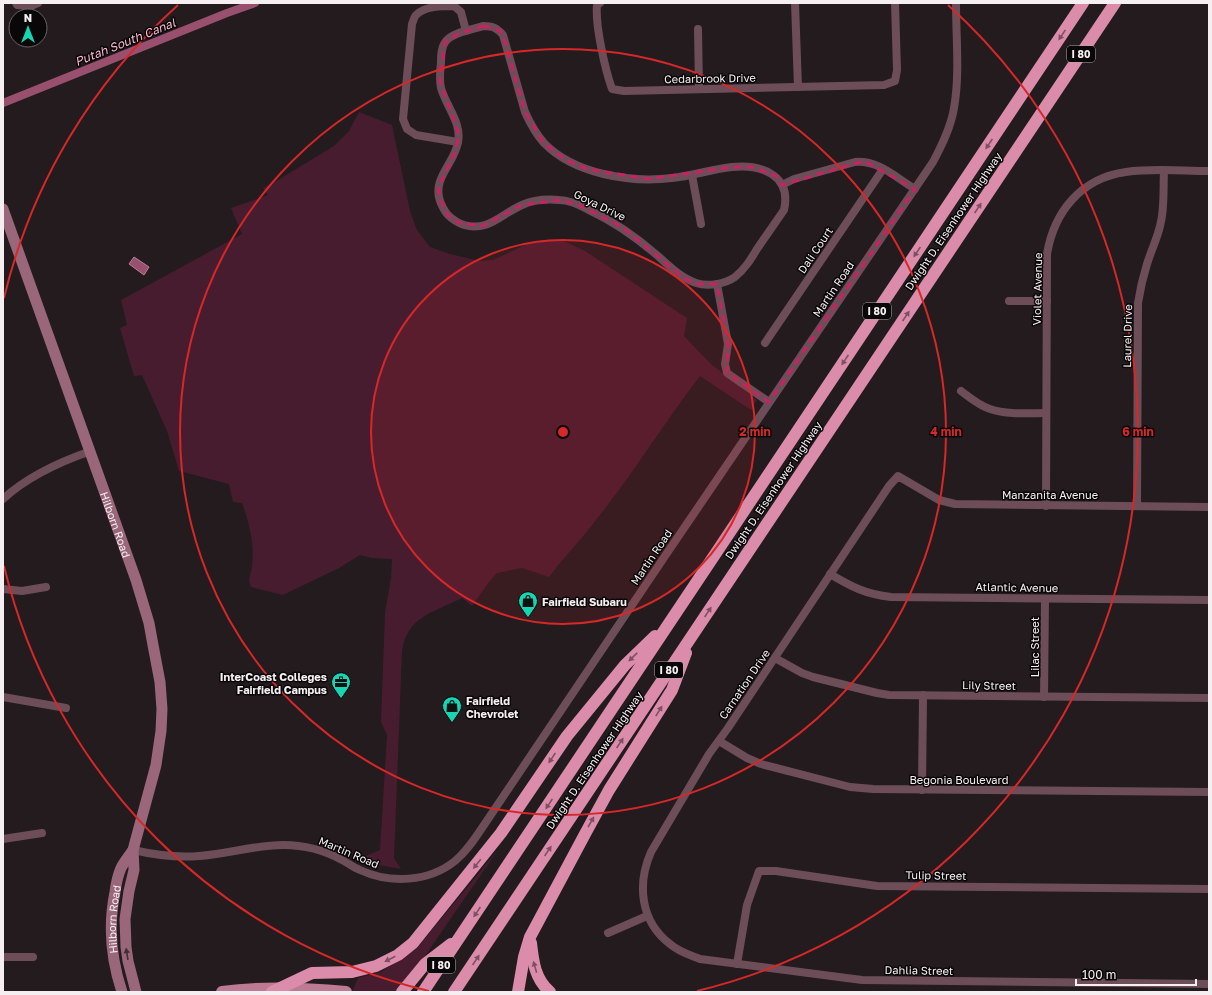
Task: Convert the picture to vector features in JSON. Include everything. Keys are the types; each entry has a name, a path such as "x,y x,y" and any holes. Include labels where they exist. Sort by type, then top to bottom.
{"highway":[{"name":"Dwight D. Eisenhower Highway","path":"423,992 1083,3"},
{"name":"Dwight D. Eisenhower Highway","path":"454,992 1115,3"},
{"path":"276,990 312,974 352,972 376,966 398,955 413,943 502,832 567,736 625,665 672,620"},
{"path":"518,992 524,957 530,937 570,860 609,790 672,690 695,631"},
{"path":"402,992 425,964 460,937"},
{"path":"530,937 536,973 541,982 550,992"}],"main road":[{"path":"222,992 311,988 346,992"}],"street":[{"path":"17,4 31,6 38,3"},
{"path":"796,3 798,87"},
{"name":"Cedarbrook Drive","path":"598,4 596,15 608,77 612,88 624,91 884,85 895,81 897,70 895,3"},
{"name":"Martin Road","path":"133,850 167,856 184,857 273,846 297,846 330,854 359,870 372,875 398,879 419,877 434,873 452,863 465,851 915,189 942,146 949,129 954,109 957,76 956,3"},
{"path":"458,142 416,135 407,129 403,119 412,24 415,16 425,9 454,6 461,12 466,31"},
{"name":"Goya Drive","path":"484,26 491,26 499,30 503,36 525,112 530,122 544,142 566,160 587,169 628,178 648,180 692,175 732,167 752,167 765,170 776,176 785,191 786,201 784,210 779,218 744,268 735,277 717,284 697,284 684,278 639,239 622,227 578,205 561,200 548,199 534,201 522,205 491,223 482,226 471,227 459,223 448,215 442,207 439,197 441,176 456,152 458,142 458,126 442,90 439,74 442,49 445,42 450,37 484,26"},
{"path":"698,29 699,89"},
{"path":"782,185 794,179 855,162 869,162 915,189"},
{"name":"Dali Court","path":"765,344 883,169"},
{"name":"Laurel Drive","path":"1137,506 1138,303 1147,263 1156,243 1161,225 1164,171"},
{"name":"Violet Avenue","path":"1046,506 1047,254 1049,241 1057,220 1065,207 1086,187 1098,180 1113,175 1126,172 1209,171"},
{"path":"692,175 701,224"},
{"name":"Hilborn Road","path":"3,209 136,580 149,623 160,682 162,709 159,747 133,850 134,870 126,907 125,933 128,961 136,992"},
{"path":"717,284 728,344 725,364 727,373 769,402"},
{"path":"1009,301 1047,301"},
{"path":"961,392 990,409 1004,412 1046,413"},
{"path":"3,499 28,480 45,470 91,451"},
{"name":"Manzanita Avenue","path":"898,476 939,500 955,504 1209,507"},
{"name":"Carnation Drive","path":"647,916 642,891 645,864 663,832 709,754 775,658 889,486 898,476"},
{"name":"Atlantic Avenue","path":"830,574 864,592 891,597 1209,600"},
{"path":"3,589 22,592 46,587"},
{"name":"Lilac Street","path":"1044,696 1045,599"},
{"name":"Lily Street","path":"775,658 802,674 889,695 1209,698"},
{"path":"922,790 923,695"},
{"path":"3,697 66,708"},
{"name":"Begonia Boulevard","path":"719,741 747,758 761,764 850,787 922,790 1209,792"},
{"path":"3,839 42,833"},
{"name":"Hilborn Road","path":"122,992 113,956 111,919 121,868 133,850"},
{"name":"Tulip Street","path":"737,964 747,905 759,871 877,886 1209,889"},
{"path":"608,934 647,916"},
{"name":"Dahlia Street","path":"647,916 653,927 670,945 685,954 700,959 862,980 1209,984"},
{"path":"3,957 34,957"},
{"path":"1152,992 1156,983"},
{"path":"1156,983 1161,992"}],"highlighted area":[{"path":"483,26 499,30 503,35 525,112 544,143 566,160 587,169 648,179 732,167 752,167 776,176 782,185 864,161 915,189 769,402 727,373 728,344 717,284 697,284 684,278 622,227 579,205 561,200 522,205 482,226 459,223 448,215 439,197 439,186 455,152 459,135 440,81 445,42 458,34"}],"shaded area":[{"path":"359,112 392,125 410,211 417,230 430,247 450,254 480,261 493,260 532,242 542,240 564,241 585,251 687,318 684,336 711,364 757,400 751,410 700,376 610,503 549,577 522,568 497,573 472,606 462,598 432,612 416,623 410,630 405,639 402,651 394,858 401,869 373,864 361,858 380,850 387,735 381,722 385,613 391,578 392,559 372,558 360,555 339,568 283,595 251,587 249,579 252,569 253,550 249,526 242,503 233,502 229,484 179,471 167,431 142,375 134,376 120,328 127,325 121,300 242,234 231,208 268,195 263,188 334,146 349,131"},
{"path":"134,257 149,267 144,275 129,264"},
{"path":"498,850 400,992 352,992 358,978 381,972 417,948"}],"waterway":[{"name":"Putah South Canal","path":"3,103 255,3"}],"place":[{"name":"Fairfield Subaru","path":"528,618"},
{"name":"InterCoast Colleges Fairfield Campus","path":"341,699"},
{"name":"Fairfield Chevrolet","path":"452,723"}]}
